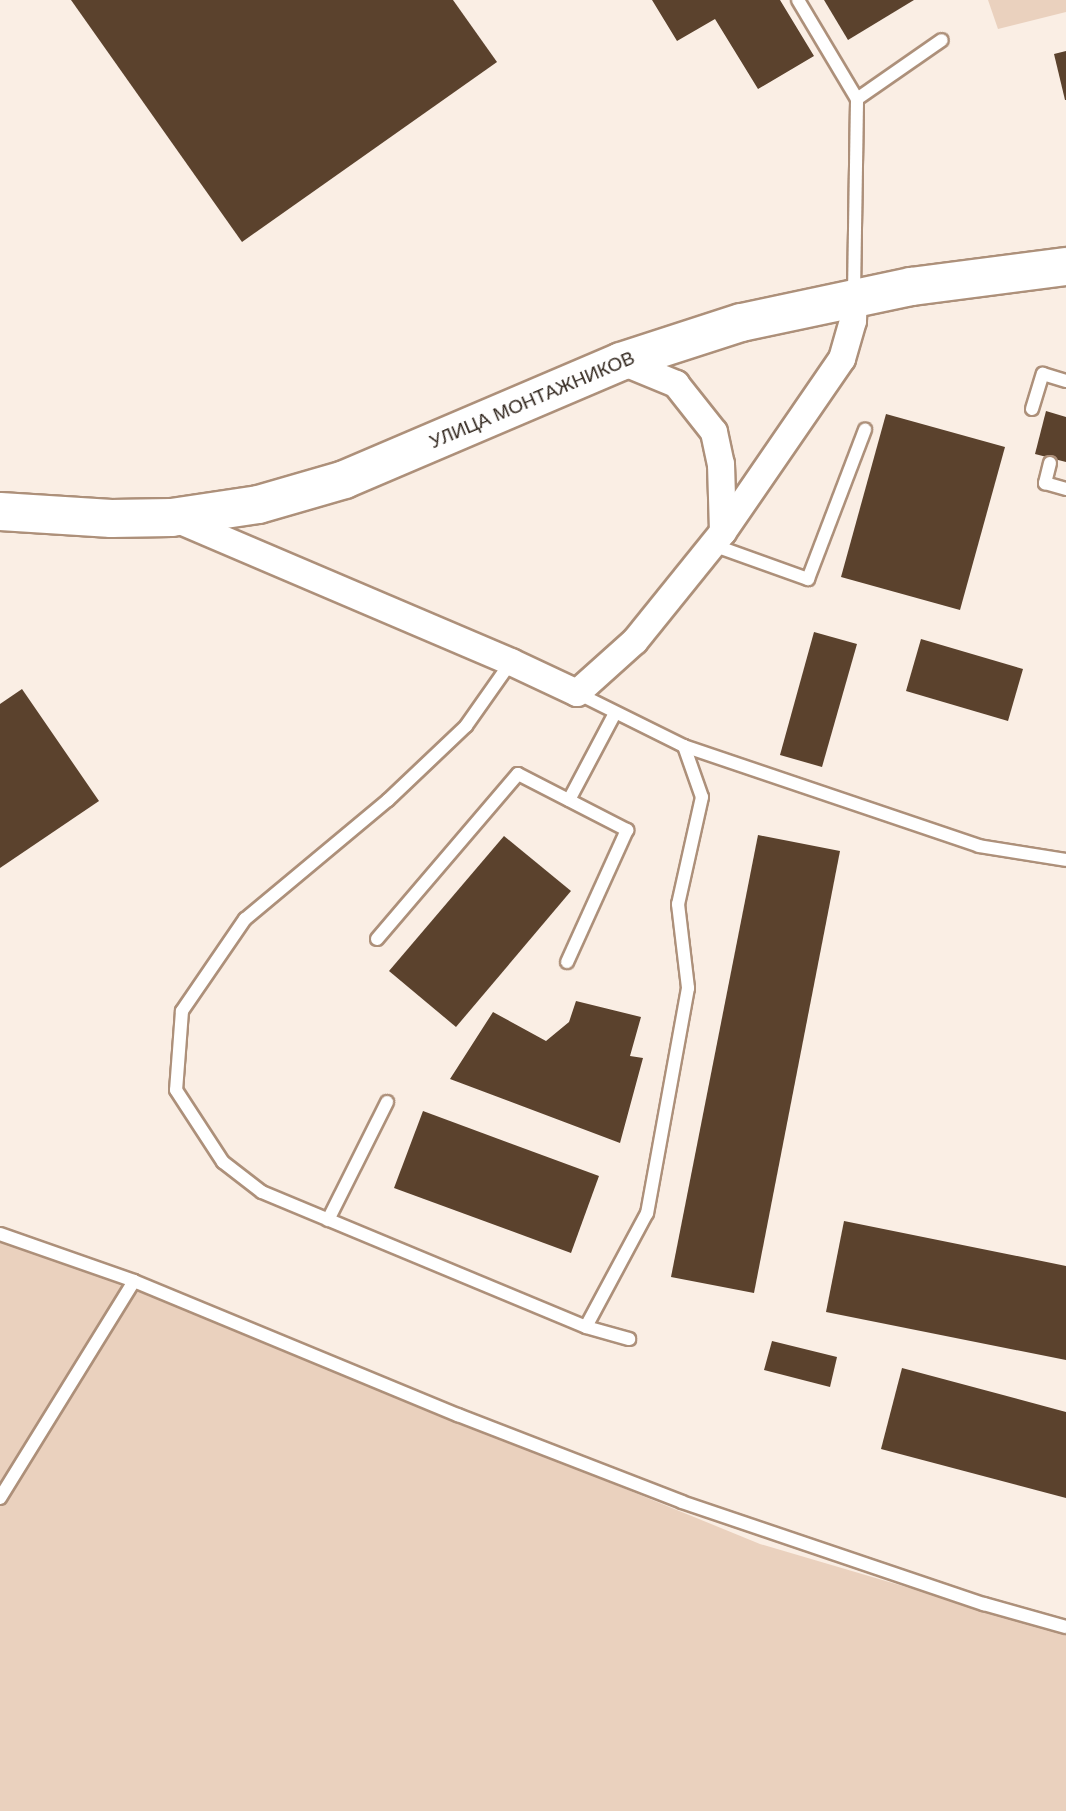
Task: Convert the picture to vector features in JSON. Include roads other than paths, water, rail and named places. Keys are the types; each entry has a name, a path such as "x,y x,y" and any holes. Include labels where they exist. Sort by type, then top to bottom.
{"main road":[{"name":"УЛИЦА МОНТАЖНИКОВ","path":"0,511 111,519 171,517 258,504 344,480 620,361 741,322 854,297 1066,266"}],"street":[{"path":"171,517 511,662 577,693 635,640 718,539 842,359 853,321 854,297"},
{"path":"620,361 676,384 715,432 721,464 718,539"}],"lane":[{"path":"798,0 857,99 854,297"},
{"path":"857,99 942,40"},
{"path":"1032,409 1043,374 1066,381"},
{"path":"718,539 808,579 865,430"},
{"path":"1050,463 1045,484 1066,489"},
{"path":"511,662 466,726 388,800 246,919 182,1011 176,1090 223,1162 262,1192 586,1327 629,1339"},
{"path":"577,693 684,746 979,846 1066,860"},
{"path":"569,800 615,713"},
{"path":"586,1327 648,1213 688,988 678,904 702,797 684,746"},
{"path":"377,939 518,774 627,830 567,962"},
{"path":"328,1220 387,1102"},
{"path":"0,1234 134,1281 458,1415 682,1502 984,1604 1066,1627"},
{"path":"0,1498 134,1281"}]}
